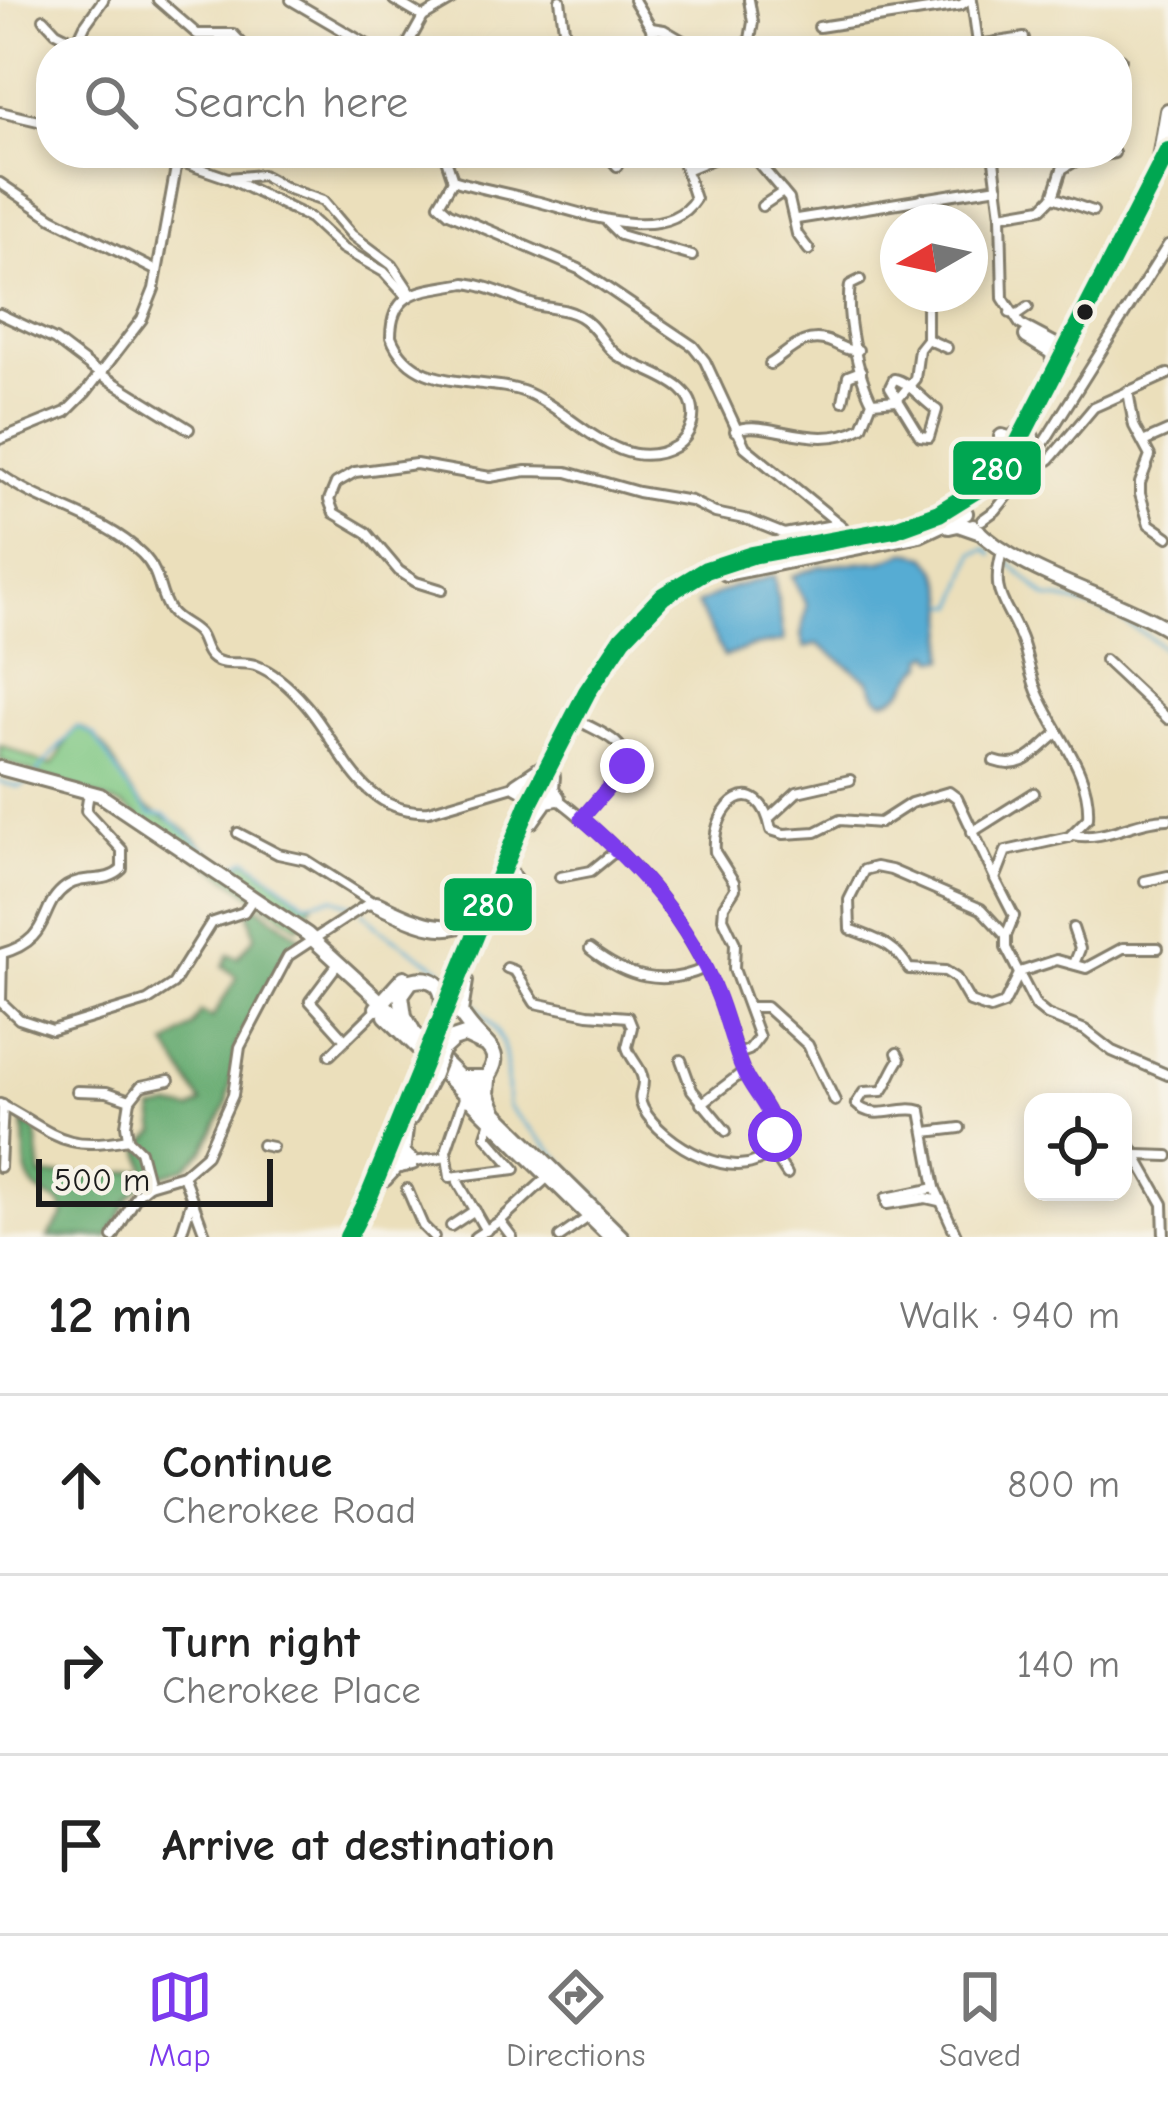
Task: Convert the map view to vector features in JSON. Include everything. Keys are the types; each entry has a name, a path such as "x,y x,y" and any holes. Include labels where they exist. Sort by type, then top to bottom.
{"highway":[{"path":"892,541 970,520 978,503 1022,457 1066,341 1163,176 1168,111"},
{"path":"970,520 983,488 1030,423 1163,176 1168,151"},
{"path":"1022,337 1053,352 1054,375"},
{"path":"358,1237 407,1124 467,955 513,866 550,770 627,631 664,595 723,564 840,536 970,520"},
{"path":"730,572 924,536 970,520"},
{"path":"439,1036 465,981 529,804 629,642 652,616 687,591 840,536"},
{"path":"517,785 550,770"},
{"path":"531,821 546,800 557,798 551,789 550,770"},
{"path":"517,785 528,791 529,804"},
{"path":"513,866 537,788"},
{"path":"376,904 420,924 448,929 473,921 495,899"},
{"path":"385,997 412,974 452,970 467,955"},
{"path":"385,997 421,978 437,983 444,997 439,1036"},
{"path":"465,981 460,1008 466,1030 494,1055 472,1087 488,1094 493,1117"},
{"path":"385,997 401,1004 412,1030"},
{"path":"439,1036 448,1042 466,1030"},
{"path":"348,1237 425,1075"},
{"path":"407,1124 402,1153 412,1162"},
{"path":"385,1179 396,1166 412,1162"}],"main road":[{"path":"970,520 1003,548 1050,576 1136,610 1168,629"},
{"path":"0,768 122,807 169,844 291,923 311,944 385,997 472,1087 493,1117 622,1237"},
{"path":"385,997 472,1087"},
{"path":"592,1214 610,1237"}],"street":[{"path":"82,36 104,0"},
{"path":"158,0 197,34 235,36"},
{"path":"291,0 352,36"},
{"path":"394,0 423,17"},
{"path":"412,36 423,17 452,0"},
{"path":"560,0 565,36"},
{"path":"634,0 652,36"},
{"path":"749,0 751,36"},
{"path":"819,27 969,4 976,36"},
{"path":"44,19 61,36"},
{"path":"651,28 674,36"},
{"path":"0,112 36,120"},
{"path":"0,439 66,412 148,309 176,168"},
{"path":"197,168 319,223 342,248 384,272 409,294"},
{"path":"449,168 453,180 439,204 449,214 579,268 693,346 705,361 735,431 751,452 840,536"},
{"path":"763,168 783,192 797,233 809,250"},
{"path":"995,168 1001,214 999,299 1022,337 1066,350"},
{"path":"1001,214 1042,208 1053,196 1064,168"},
{"path":"453,180 607,222 658,221 681,214 695,199 688,169"},
{"path":"228,178 262,175 323,200 363,245 392,265 409,294"},
{"path":"0,183 52,218 158,271"},
{"path":"796,219 998,187"},
{"path":"762,206 783,192"},
{"path":"1053,196 1093,211"},
{"path":"922,198 923,204"},
{"path":"607,222 620,235 692,256"},
{"path":"356,256 363,245"},
{"path":"970,520 996,510 1021,478 1168,245"},
{"path":"1002,252 1000,281 1010,313 1020,324 1066,350"},
{"path":"735,431 750,427 777,434 841,437 862,427 872,403 847,306 850,285 860,280"},
{"path":"482,285 537,306 578,315 615,354 661,375 688,397 693,418 690,429 674,447 658,453 622,448 584,431 521,390 451,381 416,368 401,357 392,338 393,315 409,294 482,285"},
{"path":"1010,313 1028,307"},
{"path":"872,403 897,400 916,379 919,349 927,339 927,312"},
{"path":"0,314 55,340 189,429"},
{"path":"770,364 792,347 813,339 858,350"},
{"path":"927,339 946,348"},
{"path":"843,400 848,376 861,371"},
{"path":"1021,478 1050,459 1094,407 1168,374"},
{"path":"900,379 937,410 928,437 920,436 897,400 890,388 892,381 900,379"},
{"path":"1128,391 1134,426 1150,461 1140,494 1149,524 1168,537"},
{"path":"1143,442 1168,431"},
{"path":"442,590 409,579 366,532 334,512 329,500 336,483 355,472 407,464 490,477 526,471 567,472 691,501 784,534 819,531 840,536"},
{"path":"0,474 128,542 155,568 169,610 199,634 212,658 258,666 291,689 310,709 355,778 391,805 429,811 527,782 537,788"},
{"path":"1003,548 996,576 998,598 1023,643 1038,695 1084,781 1088,815 1105,833"},
{"path":"1106,660 1168,719"},
{"path":"581,722 620,743 628,758 627,766 582,818"},
{"path":"994,761 1024,763 1058,733"},
{"path":"770,818 797,792 850,780"},
{"path":"738,1054 759,1037 734,969 735,944 723,917 735,889 718,862 714,841 724,809 731,801 748,797 758,801 775,832 816,832 840,820 880,823 911,803 949,792 957,798 1014,916 1006,948 1030,997 1047,1015 1085,1030 1112,1052 1168,1075"},
{"path":"89,793 86,811 122,850 122,869 111,879 78,880 64,888 39,933 1,954 1,1002 19,1019 52,1030 147,1001 173,984 211,923 244,912 254,896"},
{"path":"972,832 1034,793"},
{"path":"507,968 515,971 535,1003 628,1017 632,1027 628,1055 642,1074 642,1107 660,1130 717,1163 762,1160 771,1150 775,1135 769,1109 743,1072 705,968 672,910 618,849 557,798"},
{"path":"979,843 1006,851 1073,835 1088,815"},
{"path":"1073,835 1079,838 1140,820 1168,819"},
{"path":"238,833 321,868 332,880 376,904"},
{"path":"560,878 591,871 618,849"},
{"path":"995,880 1006,851"},
{"path":"1006,936 981,909 891,870 863,870 849,899 850,929 872,935 901,953 909,969 945,971 956,978 970,1002 991,1009 1004,1004 1020,972 1058,960 1086,968 1123,948 1158,948"},
{"path":"1145,881 1168,876"},
{"path":"113,1237 148,1183 183,1175 206,1155 233,1095 240,1047 275,976 311,944 366,905 376,904"},
{"path":"1073,928 1079,949 1073,964"},
{"path":"590,949 614,965 660,980 679,979 705,968"},
{"path":"337,964 310,1001 345,1040"},
{"path":"330,1055 385,997"},
{"path":"750,1006 766,1007 808,1045 835,1101"},
{"path":"897,1053 900,1059 887,1074 887,1085 881,1091 865,1092 856,1104 863,1111 878,1113 913,1108 923,1117 935,1189 957,1237"},
{"path":"681,1060 701,1104 726,1131"},
{"path":"701,1104 743,1072"},
{"path":"148,1183 138,1147 128,1139 130,1100 141,1086 169,1080"},
{"path":"472,1087 457,1118 447,1157 450,1177 515,1169 486,1136 493,1117"},
{"path":"77,1091 107,1092 130,1100"},
{"path":"1,1104 64,1141 96,1145 128,1139"},
{"path":"0,1167 1,1104"},
{"path":"926,1132 960,1128"},
{"path":"1132,1147 1163,1204 1164,1237"},
{"path":"771,1150 787,1174"},
{"path":"1138,1155 1168,1156"},
{"path":"412,1162 447,1157"},
{"path":"475,1237 500,1222 551,1174"},
{"path":"183,1175 206,1237"},
{"path":"458,1182 486,1231"},
{"path":"935,1189 887,1201 926,1198 940,1202"},
{"path":"407,1190 423,1226 434,1237"},
{"path":"180,1237 191,1201"},
{"path":"451,1226 475,1210"},
{"path":"560,1237 592,1214"},
{"path":"500,1222 512,1237"}],"green space":[{"path":"77,727 102,744 143,805 181,827 232,868 247,860 305,903 314,902 299,927 123,806 0,760 0,745 51,766"},
{"path":"255,905 301,941 280,961 237,1043 227,1104 204,1150 185,1168 152,1179 140,1147 156,1132 153,1110 170,1106 191,1110 202,1103 167,1045 192,1027 201,1012 212,1018 237,977 223,966 229,954 238,958 255,936 249,914"},
{"path":"23,1122 36,1131 41,1176 90,1174 92,1182 141,1170 142,1185 108,1237 48,1237 64,1215 60,1203 45,1196 29,1179"}],"water":[{"path":"907,552 927,556 943,582 948,606 946,659 935,659 932,654 925,657 925,664 903,691 884,701 869,681 818,644 805,648 801,636 807,605 792,576 820,566 882,561"},
{"path":"774,576 784,641 724,657 697,604 733,587"}],"waterway":[{"path":"949,605 957,605 974,553 987,549 992,555"},
{"path":"1007,561 1047,598 1111,615 1168,652"},
{"path":"37,772 77,727 94,735 132,795 151,814 165,815 216,859 232,867 247,859 305,902 334,898 357,907"},
{"path":"0,782 19,787 31,780"},
{"path":"363,912 380,929 444,971"},
{"path":"466,995 499,1035 508,1107 639,1237"}],"transit line":[{"name":"280","path":"348,1237 370,1194 529,804 587,692 623,638 663,596 706,570 752,555 895,529 939,513 981,487 1017,445 1168,151"}],"route":[{"path":"627,766 582,818 651,883 682,926 715,988 743,1072 769,1109 775,1135"}]}
